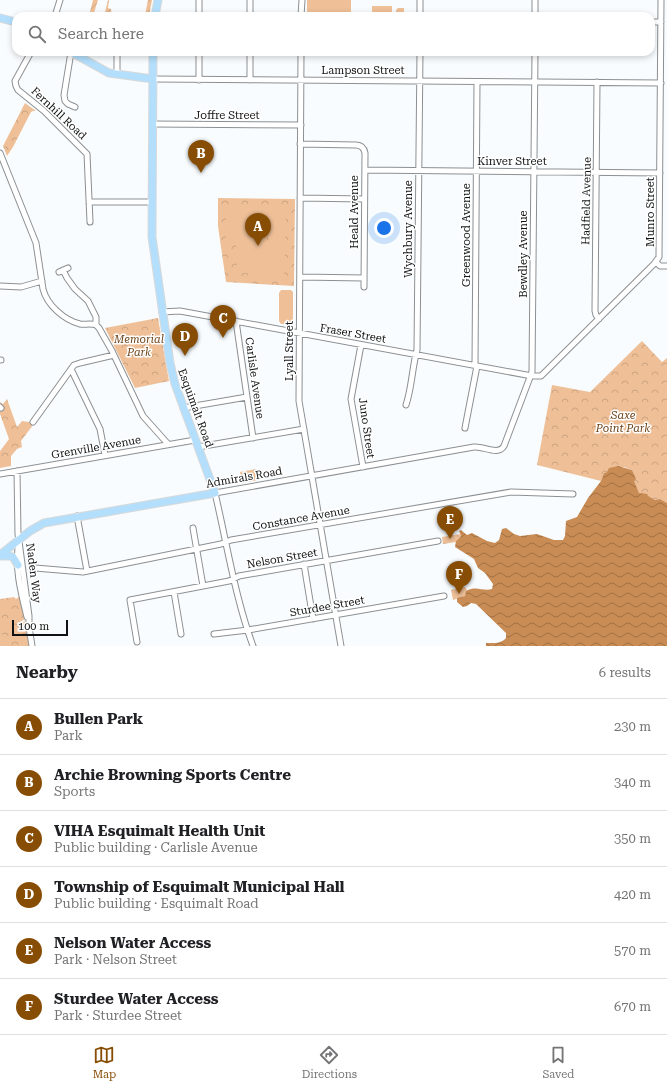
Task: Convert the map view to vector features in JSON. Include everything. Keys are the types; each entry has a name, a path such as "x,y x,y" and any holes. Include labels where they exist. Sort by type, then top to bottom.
{"main road":[{"path":"156,12 158,0"},
{"path":"0,18 12,21"},
{"name":"Lampson Street","path":"78,56 101,69 117,74 153,79"},
{"name":"Esquimalt Road","path":"153,56 152,237 162,312 171,371 183,408 215,493"},
{"name":"Admirals Road","path":"0,556 19,539 37,526 44,523 215,493"},
{"path":"0,556 13,557 18,565"}],"street":[{"path":"56,12 60,0"},
{"path":"199,0 199,12"},
{"path":"250,0 250,12"},
{"path":"301,12 302,0"},
{"path":"420,0 420,12"},
{"path":"535,0 535,12"},
{"name":"Munro Street","path":"541,376 656,262 660,252 660,173 663,166 661,0"},
{"path":"655,22 661,22"},
{"path":"661,54 667,53"},
{"name":"Fernhill Road","path":"28,56 16,79 16,86 18,90 44,111 87,154 89,202"},
{"path":"70,56 64,97 68,104 75,107"},
{"path":"117,56 117,74"},
{"path":"199,56 199,80"},
{"path":"250,56 250,80"},
{"name":"Lyall Street","path":"301,56 299,392 341,646"},
{"name":"Wychbury Avenue","path":"406,405 410,394 417,350 420,56"},
{"name":"Bewdley Avenue","path":"501,450 504,446 532,376 535,56"},
{"name":"Lampson Street","path":"153,79 661,83"},
{"name":"Greenwood Avenue","path":"465,428 476,366 477,82"},
{"name":"Hadfield Avenue","path":"597,82 595,311 599,318"},
{"name":"Joffre Street","path":"152,124 301,125"},
{"name":"Heald Avenue","path":"300,144 356,145 362,147 365,153 364,287"},
{"path":"0,153 3,167 35,242 46,296 62,315 77,323 96,324"},
{"name":"Kinver Street","path":"365,170 660,173"},
{"path":"300,198 364,198"},
{"path":"90,222 89,202 152,202"},
{"path":"656,262 660,266 667,266"},
{"path":"63,270 66,277 76,290 87,299 96,317 96,324 114,355 143,416 168,444"},
{"path":"300,278 364,278"},
{"path":"0,286 21,287 42,281"},
{"name":"Fraser Street","path":"162,312 178,311 476,366 532,376 541,376"},
{"name":"Carlisle Avenue","path":"236,322 253,438"},
{"name":"Juno Street","path":"361,344 351,399 363,467"},
{"path":"32,422 74,365 114,355"},
{"path":"71,369 100,429 105,455"},
{"path":"183,408 247,397"},
{"name":"Grenville Avenue","path":"0,474 168,444 253,438 304,429"},
{"name":"Admirals Road","path":"215,493 474,447 481,447 496,451 501,450"},
{"path":"17,471 19,539"},
{"name":"Constance Avenue","path":"35,568 87,571 197,549 231,540 511,492 573,494"},
{"name":"Esquimalt Road","path":"215,493 234,579 253,646"},
{"path":"77,516 87,571"},
{"path":"193,528 204,586"},
{"name":"Naden Way","path":"19,539 17,551 18,565 22,596 32,646"},
{"name":"Naden Way","path":"19,539 29,616 29,629"},
{"name":"Nelson Street","path":"137,642 130,600 229,581 239,576 438,542"},
{"path":"304,564 313,619"},
{"path":"174,592 181,634"},
{"name":"Sturdee Street","path":"214,634 248,630 444,596"}],"green space":[{"path":"93,0 98,0 94,12 90,12"},
{"path":"109,0 108,8 111,9 111,12 105,12"},
{"path":"148,0 152,0 150,12 146,12"},
{"path":"307,0 351,0 351,12 307,12"},
{"path":"372,6 392,6 392,12 372,12"},
{"path":"398,8 404,8 404,12 396,12"},
{"path":"25,103 36,111 31,112 7,156 3,146"},
{"path":"218,198 295,199 294,286 226,282 218,226"},
{"path":"226,205 286,206 284,280 247,280 248,273 237,273 236,241 226,242","holes":["267,237 283,243 267,247"]},
{"path":"281,290 291,290 293,292 293,321 291,324 281,324 279,321 279,293"},
{"name":"Memorial Park","path":"158,318 169,381 135,388 105,328"},
{"name":"Saxe Point Park","path":"642,341 662,362 667,358 667,503 660,499 655,500 639,493 633,481 632,470 624,467 604,473 601,481 537,465 552,385 590,392"},
{"path":"7,399 17,427 22,421 33,422 33,425 21,441 22,447 17,449 11,456 11,466 0,468 0,451 9,439 0,414 0,402 3,404"},
{"path":"256,469 258,480 242,483 240,472"},
{"path":"460,534 461,536 456,542 443,544 442,537"},
{"path":"461,586 465,587 467,590 465,596 453,600 451,590 461,588"},
{"path":"20,596 29,646 0,646 0,599 14,597 16,599"},
{"path":"0,633 10,640 6,646 0,646"}],"water":[{"path":"618,466 632,470 636,479 634,481 639,493 647,494 655,500 660,499 667,503 667,646 486,646 486,643 497,643 504,640 506,638 506,633 476,604 471,603 463,607 457,602 457,598 465,596 466,591 470,589 489,590 492,589 493,584 485,573 478,568 474,559 455,547 456,541 461,536 459,531 461,530 467,535 472,533 487,541 495,543 499,540 502,529 506,528 514,534 520,536 537,534 554,540 563,540 565,536 566,521 577,517 588,498 601,481 604,473 607,472 609,468"}],"place":[{"name":"Archie Browning Sports Centre","path":"201,173"},
{"name":"Bullen Park","path":"258,246"},
{"name":"VIHA Esquimalt Health Unit","path":"223,338"},
{"name":"Township of Esquimalt Municipal Hall","path":"185,356"},
{"name":"Nelson Water Access","path":"450,539"},
{"name":"Sturdee Water Access","path":"459,594"}]}
